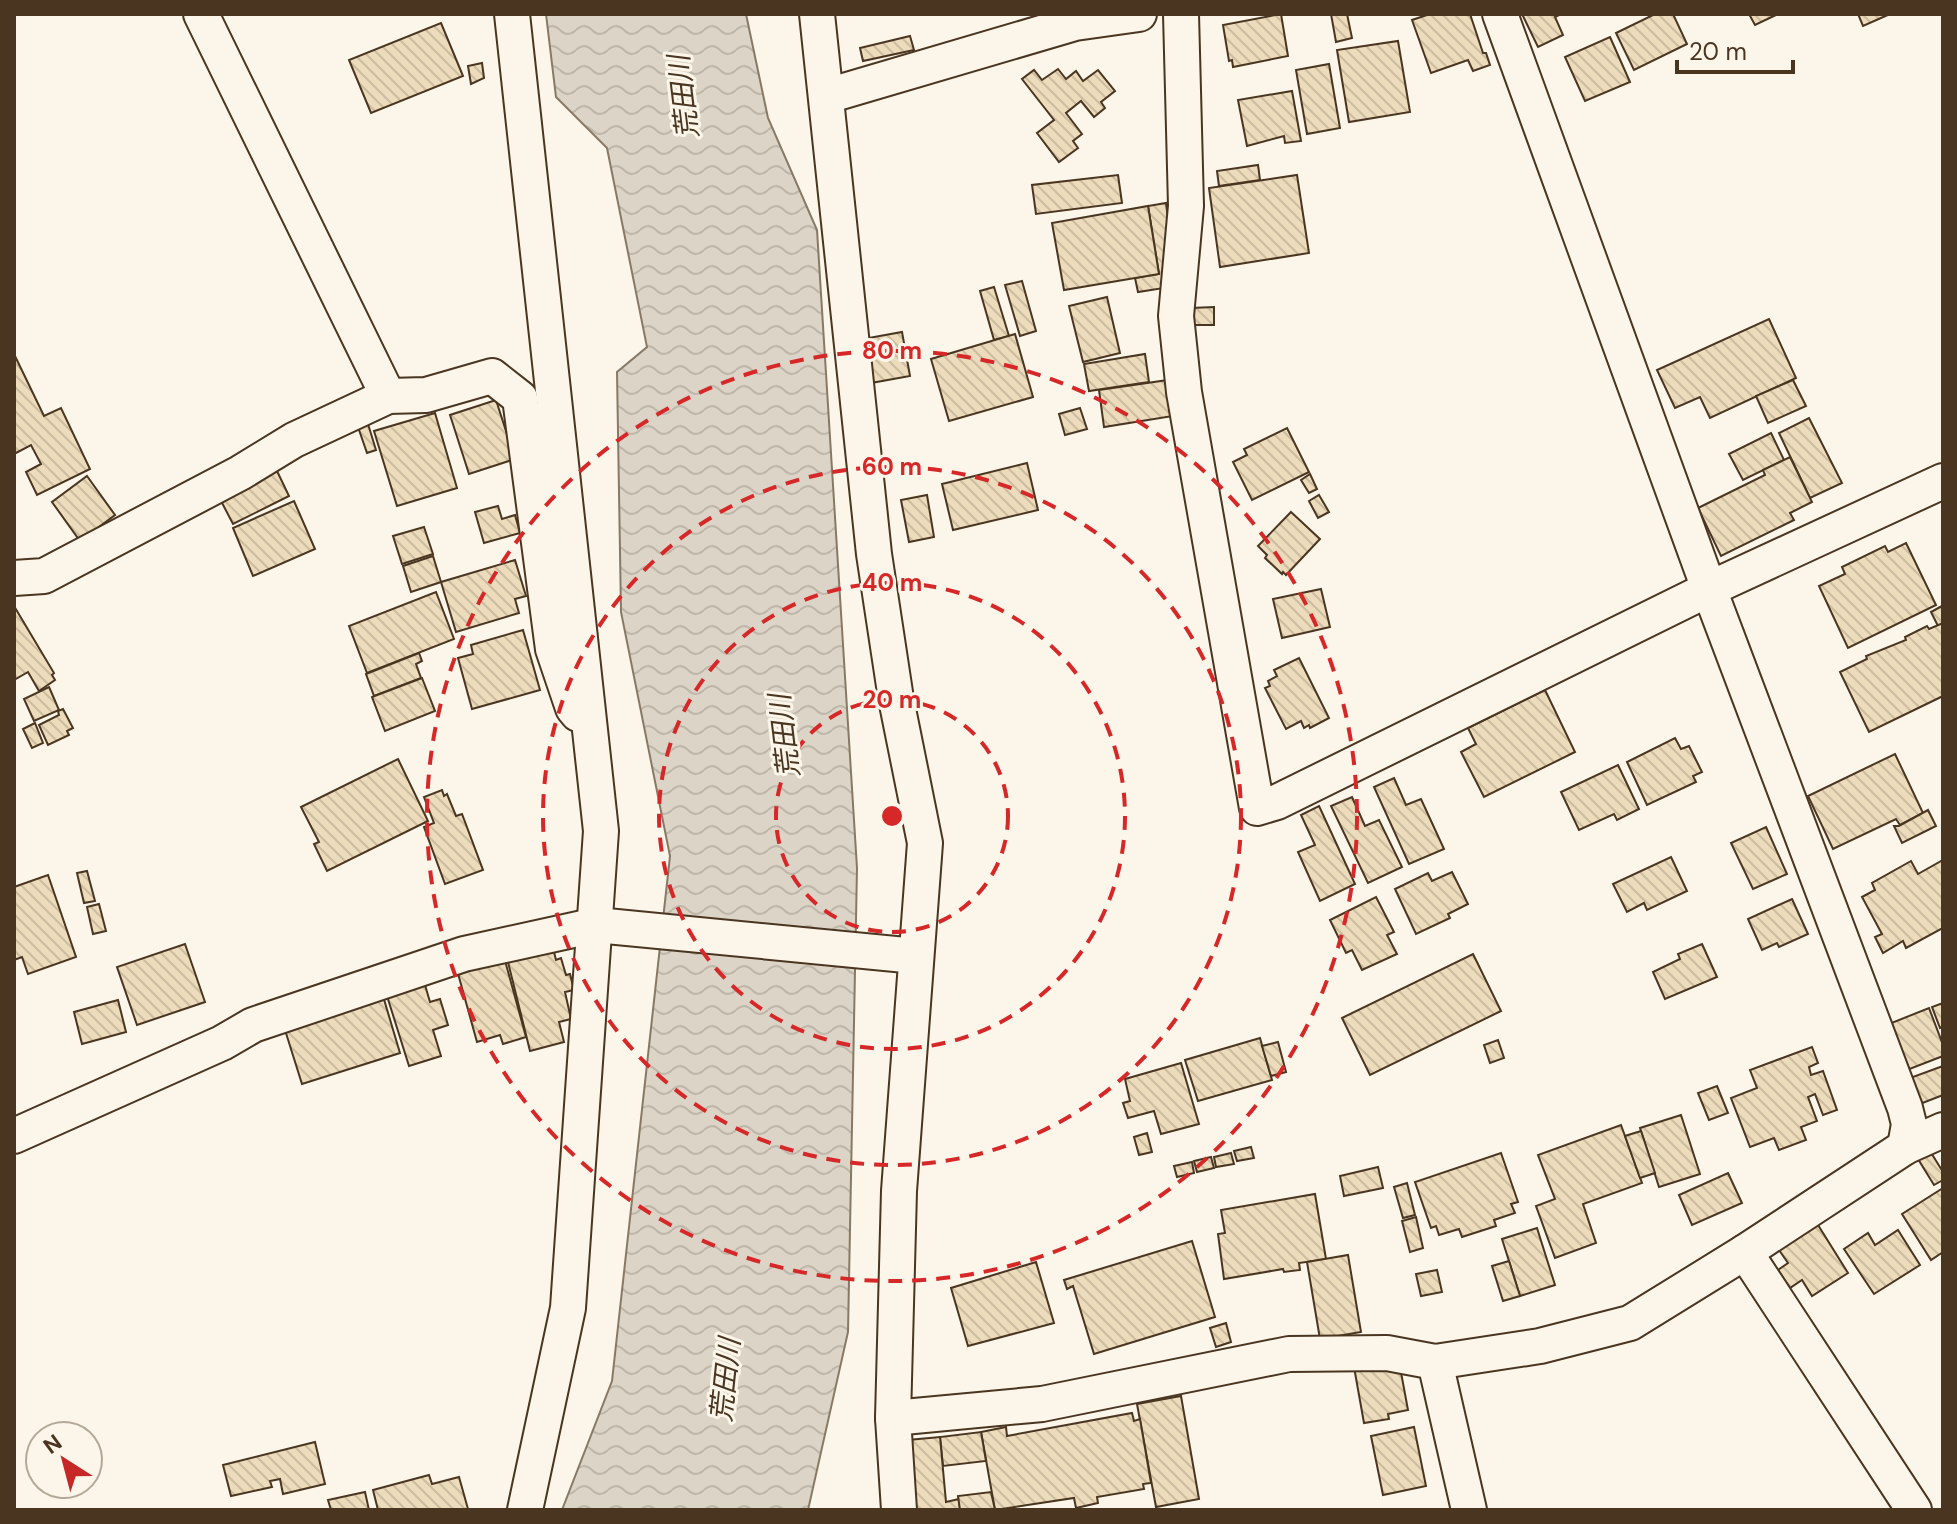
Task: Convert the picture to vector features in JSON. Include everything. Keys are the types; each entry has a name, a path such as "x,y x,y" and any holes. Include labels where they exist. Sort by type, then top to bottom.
{"street":[{"path":"201,14 388,396"},
{"path":"512,14 591,728 608,927 568,1308 525,1510"},
{"path":"817,14 874,554 896,699 925,843 904,956 893,1418 899,1510"},
{"path":"827,96 1075,23 1139,14"},
{"path":"1181,14 1186,206 1176,316 1184,392 1257,808 1277,802 1709,589 1943,481"},
{"path":"1500,14 1709,589 1905,1108 1909,1124 1905,1147"},
{"path":"14,578 44,576 240,473 294,440 388,396 426,395 492,376 520,398 553,649 573,708 591,728"},
{"path":"14,1136 222,1043 253,1025 464,954 608,927 904,956"},
{"path":"893,1418 1042,1404 1289,1354 1387,1353 1435,1362 1540,1346 1630,1323 1905,1147 1943,1130"},
{"path":"1745,1252 1914,1510"},
{"path":"1435,1362 1469,1510"}],"water":[{"name":"荒田川","path":"546,14 746,14 768,118 817,230 857,868 848,1332 808,1510 562,1510 612,1381 670,856 621,612 617,372 647,347 607,148 556,97"}],"building":[{"path":"1281,14 1288,56 1233,67 1232,60 1229,61 1223,25"},
{"path":"1331,14 1347,14 1352,38 1336,42"},
{"path":"1430,14 1470,14 1490,65 1473,71 1468,60 1431,73 1412,20"},
{"path":"1522,14 1561,14 1555,17 1563,35 1538,47"},
{"path":"1655,14 1673,14 1687,44 1634,70 1616,33"},
{"path":"1749,14 1778,14 1755,25"},
{"path":"1858,14 1890,14 1863,26"},
{"path":"441,23 463,76 371,113 349,60"},
{"path":"910,36 914,50 863,61 860,48"},
{"path":"1610,37 1630,82 1585,101 1565,57"},
{"path":"1398,41 1410,112 1349,122 1337,50"},
{"path":"482,63 484,78 471,84 468,66"},
{"path":"1329,64 1340,128 1307,134 1296,70"},
{"path":"1058,69 1066,79 1076,71 1083,81 1098,70 1115,91 1101,102 1105,108 1094,117 1081,101 1066,113 1082,134 1073,141 1078,148 1059,162 1037,133 1054,120 1022,79 1034,70 1042,80"},
{"path":"1292,91 1301,141 1285,143 1284,136 1247,146 1238,100"},
{"path":"1258,165 1260,180 1219,186 1217,171"},
{"path":"1118,175 1122,203 1036,214 1032,185"},
{"path":"1297,175 1309,253 1220,267 1209,188"},
{"path":"1166,203 1170,236 1164,288 1138,292 1135,278 1159,274 1148,206"},
{"path":"1148,206 1159,274 1064,290 1052,223"},
{"path":"1022,281 1036,331 1020,336 1005,285"},
{"path":"994,287 1009,336 994,340 980,291"},
{"path":"1107,297 1120,353 1083,362 1069,306"},
{"path":"1214,307 1214,325 1191,325 1191,308"},
{"path":"1769,319 1796,378 1710,418 1700,397 1675,408 1657,370"},
{"path":"902,332 910,376 871,383 863,339"},
{"path":"1015,334 1033,397 949,421 931,359"},
{"path":"14,354 44,416 61,408 90,469 37,495 26,472 41,464 31,445 14,454"},
{"path":"1145,354 1149,382 1089,391 1084,364"},
{"path":"1168,380 1173,416 1104,427 1099,390"},
{"path":"1793,380 1806,406 1768,423 1756,396"},
{"path":"496,400 515,459 469,474 450,415"},
{"path":"1080,408 1087,429 1065,435 1059,414"},
{"path":"435,413 457,488 397,506 374,431"},
{"path":"1809,418 1842,483 1810,498 1779,433"},
{"path":"368,424 376,450 367,453 358,427"},
{"path":"1287,428 1309,472 1252,500 1233,462 1247,455 1244,449"},
{"path":"1771,433 1784,460 1743,480 1729,454"},
{"path":"1790,457 1812,502 1790,513 1794,520 1721,556 1698,508 1765,475 1763,470"},
{"path":"1027,463 1038,510 953,530 942,484"},
{"path":"277,471 289,496 233,524 220,499"},
{"path":"1310,474 1317,489 1309,493 1301,480"},
{"path":"87,476 115,515 80,541 52,502"},
{"path":"927,495 934,537 909,542 901,500"},
{"path":"1319,495 1329,512 1318,518 1309,501"},
{"path":"294,501 315,549 253,576 233,528"},
{"path":"498,506 502,519 515,515 520,533 484,543 475,512"},
{"path":"1291,512 1320,539 1286,575 1265,558 1267,555 1258,546"},
{"path":"424,527 433,554 402,564 393,536"},
{"path":"1906,543 1936,605 1848,648 1819,586 1845,574 1842,567 1885,546 1888,552"},
{"path":"433,556 441,582 411,592 403,566"},
{"path":"515,560 526,596 515,599 519,613 456,632 441,582"},
{"path":"1321,589 1330,627 1282,638 1273,599"},
{"path":"436,592 454,639 367,673 349,626"},
{"path":"14,606 54,673 55,680 39,691 28,672 14,680"},
{"path":"1942,606 1943,623 1938,626 1931,612"},
{"path":"1943,623 1943,696 1869,732 1840,672 1867,659 1866,656 1906,640 1905,637 1927,626 1929,629"},
{"path":"523,630 540,690 472,709 458,658 473,654 471,645"},
{"path":"419,653 422,661 416,664 421,678 374,696 366,674"},
{"path":"1299,658 1329,718 1310,728 1309,725 1304,728 1301,721 1286,729 1265,688 1270,686 1268,681 1277,676 1274,670"},
{"path":"422,678 435,711 385,731 372,697"},
{"path":"49,687 59,710 34,721 24,699"},
{"path":"1545,690 1575,752 1484,797 1461,752 1476,744 1468,728"},
{"path":"63,709 73,728 67,731 69,735 48,745 39,725 59,715 58,711"},
{"path":"35,723 43,743 32,748 23,729"},
{"path":"1675,738 1681,749 1689,746 1702,772 1693,776 1696,782 1647,805 1627,762"},
{"path":"1895,754 1923,813 1900,825 1896,819 1833,849 1808,796"},
{"path":"398,759 428,821 327,871 314,844 319,842 301,807"},
{"path":"1618,765 1639,809 1617,820 1614,814 1579,830 1561,792"},
{"path":"1394,778 1406,805 1421,799 1444,849 1409,864 1374,787"},
{"path":"442,790 444,796 447,794 456,816 462,814 483,870 445,884 424,827 434,823 424,797"},
{"path":"1352,797 1365,826 1379,820 1402,867 1368,883 1331,806"},
{"path":"1319,806 1355,884 1320,901 1298,852 1315,845 1301,815"},
{"path":"1928,810 1936,826 1902,843 1894,826"},
{"path":"1766,827 1787,874 1753,889 1731,843"},
{"path":"1671,857 1687,891 1647,910 1644,903 1627,912 1613,884"},
{"path":"1943,860 1943,928 1906,948 1903,941 1883,953 1875,937 1882,934 1862,897 1875,890 1872,883 1911,861 1918,874"},
{"path":"87,871 95,901 84,903 77,873"},
{"path":"1452,872 1468,904 1448,914 1450,918 1416,934 1395,889 1428,873 1432,881"},
{"path":"48,875 76,957 28,974 22,957 14,960 14,887"},
{"path":"1376,897 1394,932 1387,935 1397,954 1362,970 1352,950 1346,953 1330,920"},
{"path":"1792,899 1808,934 1779,947 1777,943 1762,950 1748,919"},
{"path":"99,904 106,931 93,934 87,907"},
{"path":"185,944 205,1002 137,1025 117,967"},
{"path":"1702,944 1717,977 1665,999 1653,972 1680,959 1678,954"},
{"path":"553,948 556,960 561,958 566,975 570,974 574,990 565,992 571,1019 559,1022 564,1042 530,1051 507,958"},
{"path":"1473,954 1501,1011 1370,1075 1342,1018"},
{"path":"504,957 526,1037 503,1044 500,1035 477,1042 457,970"},
{"path":"425,985 430,1002 440,999 448,1025 433,1030 441,1056 409,1066 387,996"},
{"path":"383,996 400,1053 302,1084 285,1030"},
{"path":"118,1000 126,1032 82,1044 74,1012"},
{"path":"1943,1003 1943,1026 1940,1028 1932,1007"},
{"path":"1929,1008 1943,1045 1943,1056 1907,1070 1889,1024"},
{"path":"1260,1038 1272,1080 1198,1101 1185,1060"},
{"path":"1498,1040 1504,1058 1490,1063 1484,1045"},
{"path":"1278,1042 1286,1072 1271,1076 1262,1046"},
{"path":"1812,1047 1818,1063 1809,1067 1811,1075 1823,1071 1837,1110 1823,1115 1815,1094 1808,1097 1817,1121 1801,1127 1806,1140 1779,1150 1774,1138 1750,1147 1731,1098 1757,1088 1750,1070"},
{"path":"1181,1063 1199,1124 1161,1134 1154,1111 1128,1118 1123,1103 1130,1101 1125,1079"},
{"path":"1943,1066 1943,1095 1920,1104 1910,1078"},
{"path":"1717,1086 1728,1113 1709,1120 1698,1093"},
{"path":"1681,1115 1700,1174 1659,1187 1640,1128"},
{"path":"1621,1125 1642,1183 1583,1204 1596,1243 1555,1258 1536,1206 1555,1199 1538,1155"},
{"path":"1641,1131 1655,1173 1640,1178 1625,1136"},
{"path":"1147,1133 1152,1152 1139,1155 1134,1137"},
{"path":"1251,1147 1254,1158 1237,1161 1234,1151"},
{"path":"1930,1151 1943,1172 1943,1180 1934,1185 1918,1159"},
{"path":"1231,1153 1234,1164 1216,1167 1214,1157"},
{"path":"1501,1153 1518,1202 1511,1204 1515,1213 1494,1220 1496,1226 1462,1237 1459,1229 1439,1235 1436,1226 1431,1228 1415,1182"},
{"path":"1211,1157 1214,1168 1197,1172 1194,1161"},
{"path":"1192,1162 1194,1173 1177,1177 1174,1166"},
{"path":"1378,1167 1383,1188 1344,1196 1340,1176"},
{"path":"1728,1173 1742,1203 1692,1225 1679,1195"},
{"path":"1407,1183 1415,1215 1403,1218 1394,1187"},
{"path":"1943,1188 1943,1252 1931,1260 1902,1214"},
{"path":"1315,1194 1326,1259 1299,1263 1300,1270 1284,1272 1283,1269 1224,1279 1218,1234 1225,1233 1221,1210"},
{"path":"1416,1217 1423,1248 1410,1252 1402,1221"},
{"path":"1818,1225 1848,1273 1812,1296 1802,1280 1790,1288 1778,1270 1788,1263 1779,1250"},
{"path":"1537,1228 1555,1285 1520,1296 1502,1239"},
{"path":"1898,1230 1920,1265 1874,1294 1844,1249 1868,1233 1875,1245"},
{"path":"1192,1241 1215,1317 1094,1354 1073,1286 1067,1289 1064,1280"},
{"path":"1348,1255 1361,1332 1320,1339 1307,1262"},
{"path":"1509,1261 1520,1296 1503,1301 1492,1266"},
{"path":"1036,1262 1054,1323 968,1346 951,1288"},
{"path":"1437,1270 1442,1292 1421,1296 1416,1274"},
{"path":"1226,1323 1231,1342 1216,1347 1210,1328"},
{"path":"1381,1362 1382,1371 1400,1367 1408,1410 1388,1414 1389,1419 1364,1423 1354,1367"},
{"path":"1181,1396 1199,1499 1156,1507 1137,1404"},
{"path":"1132,1413 1134,1421 1140,1419 1151,1483 1143,1484 1144,1489 1097,1497 1098,1503 1076,1508 1074,1498 995,1510 981,1432 1006,1427 1007,1436"},
{"path":"1414,1427 1426,1486 1383,1495 1371,1436"},
{"path":"981,1432 986,1461 943,1466 940,1437"},
{"path":"940,1437 946,1502 959,1499 960,1510 912,1510 908,1440"},
{"path":"315,1442 325,1484 283,1494 280,1479 270,1481 272,1487 231,1496 223,1465"},
{"path":"429,1475 432,1484 459,1477 468,1509 378,1510 373,1490"},
{"path":"365,1492 369,1510 331,1510 328,1500"},
{"path":"991,1492 995,1510 960,1510 958,1496"}]}
